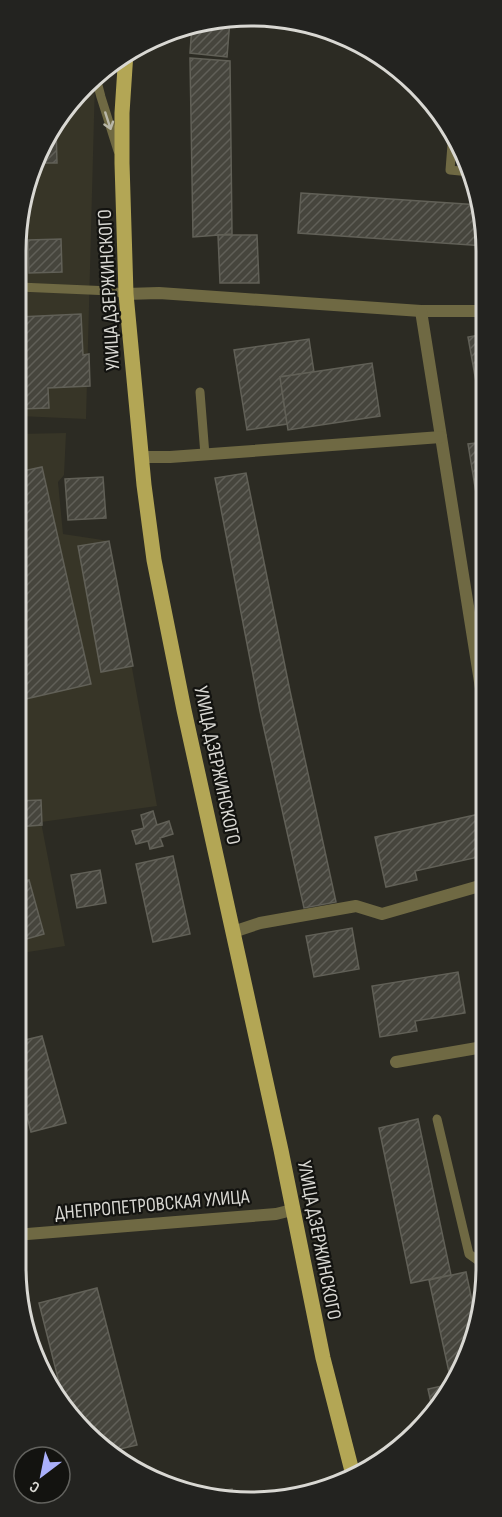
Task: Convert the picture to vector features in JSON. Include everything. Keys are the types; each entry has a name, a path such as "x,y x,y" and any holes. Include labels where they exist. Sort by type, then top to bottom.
{"main road":[{"name":"УЛИЦА ДЗЕРЖИНСКОГО","path":"125,65 122,163 126,294 156,570 323,1358 351,1468"}],"street":[{"path":"126,294 159,294 421,312 476,311"},
{"path":"421,312 476,656"},
{"path":"142,457 170,458 441,437"},
{"path":"233,932 261,923 356,906 382,914 476,887"},
{"path":"396,1062 476,1048"},
{"name":"ДНЕПРОПЕТРОВСКАЯ УЛИЦА","path":"26,1234 276,1214 292,1210"}],"lane":[{"path":"98,85 122,163"},
{"path":"452,149 450,170 462,171"},
{"path":"26,287 111,291 126,294"},
{"path":"200,392 205,455"},
{"path":"437,1119 469,1254 476,1259"}],"shaded area":[{"path":"95,89 86,419 26,416 26,236 33,193 49,151 72,114"},
{"path":"66,433 64,475 58,482 63,534 109,541 157,806 41,822 65,946 26,952 26,434"}],"building":[{"path":"229,26 227,57 190,53 191,33"},
{"path":"190,58 230,61 232,234 193,237"},
{"path":"56,138 57,163 44,163"},
{"path":"301,193 471,204 476,245 298,233"},
{"path":"218,235 257,235 259,283 220,283"},
{"path":"61,239 62,272 29,273 28,240"},
{"path":"81,314 83,355 89,354 90,386 48,388 49,408 26,409 26,317"},
{"path":"476,336 476,382 468,337"},
{"path":"309,339 314,372 280,377 287,424 247,430 234,350"},
{"path":"372,363 380,416 288,430 280,377"},
{"path":"476,443 476,493 468,444"},
{"path":"42,467 91,684 26,699 26,470"},
{"path":"246,473 336,902 304,908 260,711 215,478"},
{"path":"103,477 106,518 68,520 65,479"},
{"path":"109,541 133,666 101,672 78,546"},
{"path":"41,800 42,825 26,826 26,801"},
{"path":"153,811 157,825 169,821 173,834 160,838 163,846 150,849 148,841 136,844 132,831 144,828 141,815"},
{"path":"476,815 476,858 415,871 417,880 386,887 375,837"},
{"path":"173,856 190,934 153,942 136,864"},
{"path":"100,870 106,903 77,908 71,875"},
{"path":"29,880 44,934 26,939 26,881"},
{"path":"352,928 359,969 314,977 306,936"},
{"path":"458,972 465,1013 415,1021 417,1031 380,1037 372,986"},
{"path":"42,1036 66,1123 31,1132 26,1112 26,1040"},
{"path":"418,1119 451,1275 411,1283 379,1128"},
{"path":"466,1272 473,1305 465,1338 449,1373 429,1280"},
{"path":"97,1288 137,1445 120,1449 102,1436 72,1403 60,1384 39,1303"},
{"path":"441,1386 431,1402 428,1389"}]}
